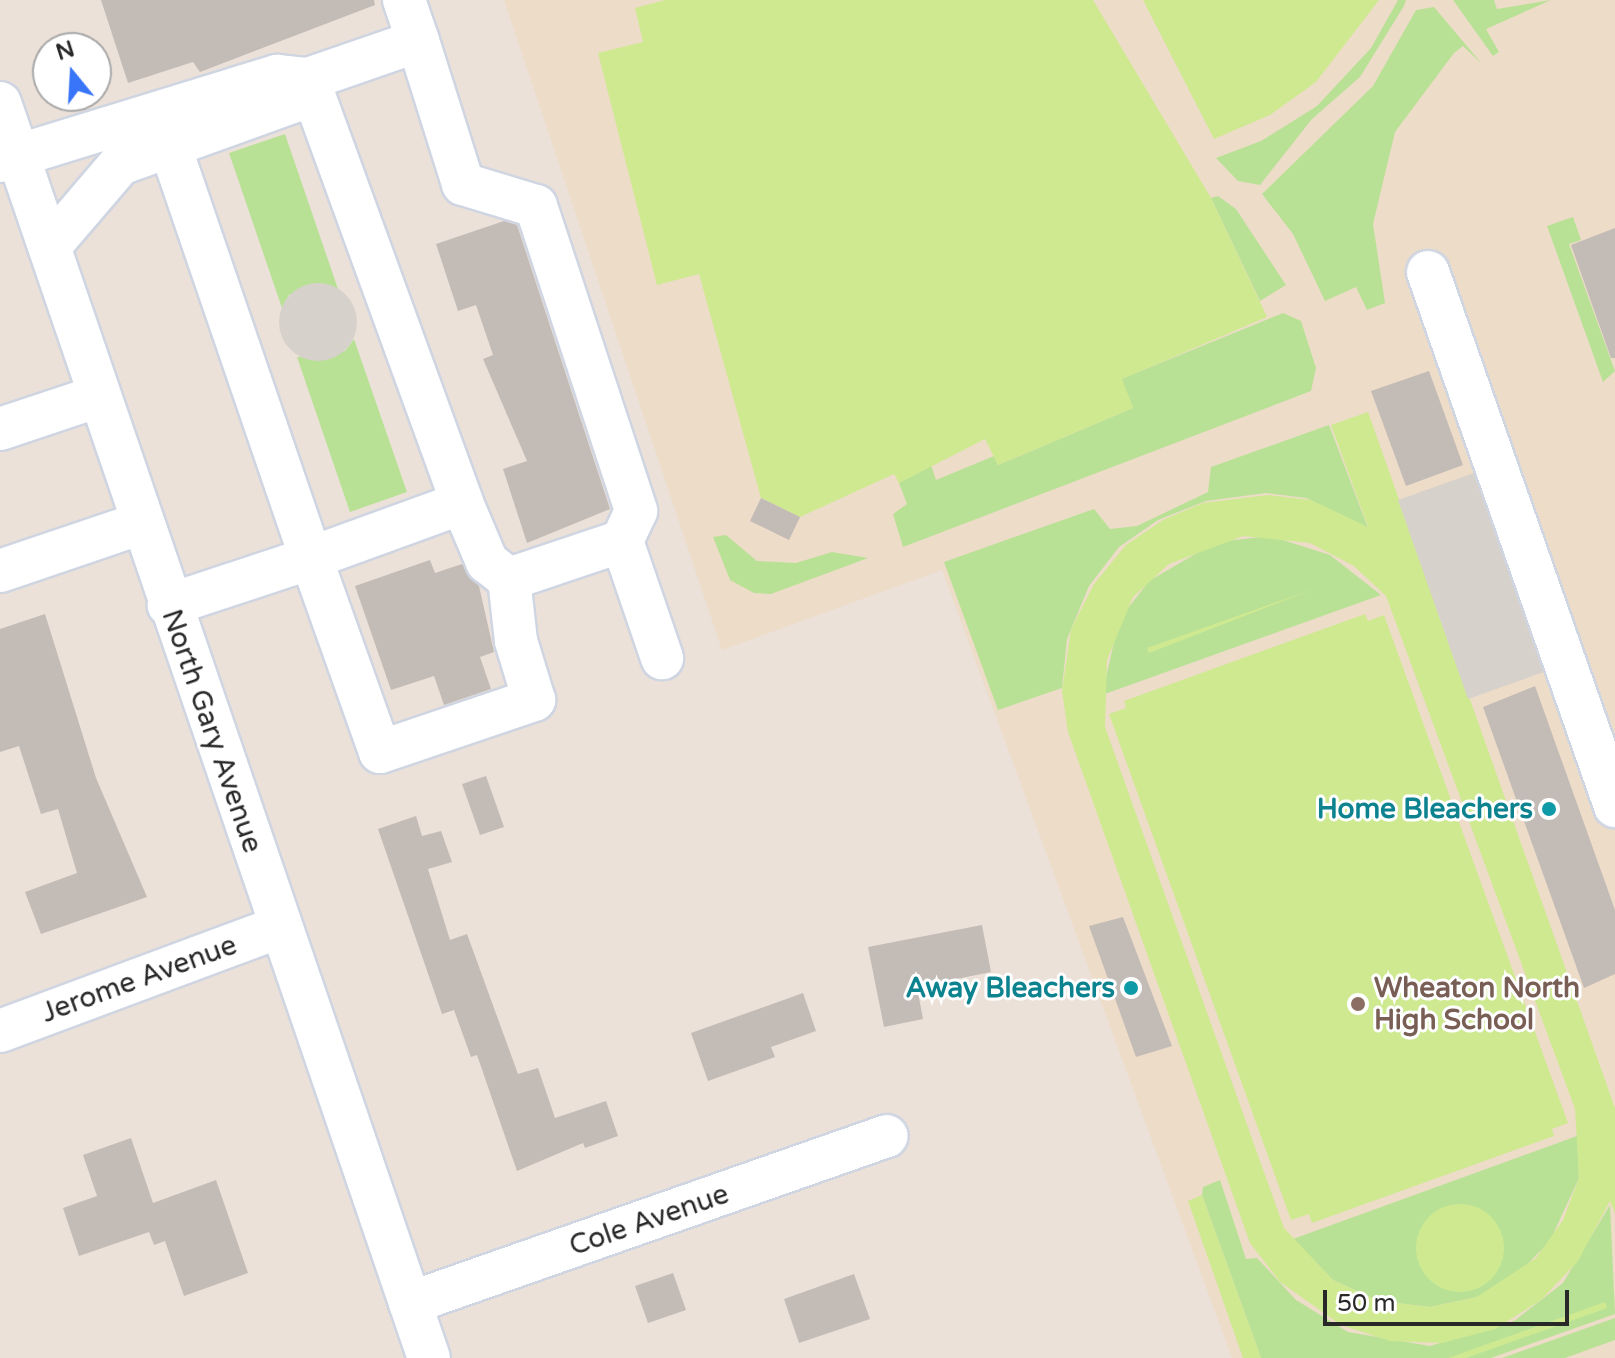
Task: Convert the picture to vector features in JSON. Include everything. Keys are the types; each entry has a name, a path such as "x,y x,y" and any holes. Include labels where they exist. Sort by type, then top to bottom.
{"street":[{"path":"404,0 463,184 536,206 636,511 622,541 662,658"},
{"path":"8,158 165,132 295,101 308,79 418,41"},
{"path":"165,132 380,752 534,700 516,641 509,579 487,562 462,503 308,79"},
{"name":"North Gary Avenue","path":"0,103 8,158 49,247 279,927 429,1358"},
{"path":"49,247 120,164 165,132"},
{"path":"1428,272 1615,806"},
{"path":"0,429 99,396"},
{"path":"169,605 462,503"},
{"path":"0,571 142,523"},
{"path":"509,579 622,541"},
{"name":"Jerome Avenue","path":"0,1031 279,927"},
{"name":"Cole Avenue","path":"410,1303 887,1136"}],"shaded area":[{"name":"Wheaton North High School","path":"504,0 1615,0 1615,1358 1232,1358 942,570 722,650"},
{"path":"318,283 333,286 350,300 357,322 354,337 340,354 318,361 303,358 286,344 279,322 282,307 296,290"},
{"path":"1474,473 1544,672 1468,699 1398,500"}],"green space":[{"path":"665,0 1093,0 1211,198 1267,317 1122,379 1133,408 998,465 985,439 899,483 894,474 800,517 761,498 699,274 657,285 598,53 643,42 635,8"},
{"path":"1143,0 1379,0 1316,82 1270,115 1214,139"},
{"path":"1398,0 1406,0 1404,6 1360,77 1312,119 1260,185 1238,181 1216,158 1261,141 1317,106 1371,48"},
{"path":"1453,0 1494,0 1497,9 1551,0 1486,29 1499,52 1493,56"},
{"path":"1434,7 1482,64 1463,46 1454,53 1395,132 1373,224 1385,303 1367,310 1356,287 1325,301 1293,234 1262,194 1373,86 1416,10"},
{"path":"285,134 338,289 289,295 282,308 229,153"},
{"path":"1218,196 1236,209 1286,285 1260,301 1211,198"},
{"path":"1573,217 1581,240 1569,244 1615,371 1603,382 1547,226"},
{"path":"1283,313 1301,321 1316,368 1311,391 903,547 893,514 907,504 899,483 930,462 936,480 994,456 998,465 1133,408 1121,379"},
{"path":"354,339 407,492 350,512 297,357 345,351"},
{"path":"1368,412 1615,1108 1615,1214 1610,1201 1578,1261 1541,1300 1495,1329 1442,1343 1390,1341 1341,1325 1280,1282 1250,1243 1068,732 1062,691 1071,629 1094,584 1126,545 1163,520 1203,503 1268,495 1311,500 1368,527 1331,425","holes":["1243,536 1310,543 1354,566 1386,596 1575,1109 1579,1178 1563,1220 1536,1258 1477,1297 1430,1307 1379,1301 1333,1280 1284,1228 1105,727 1107,660 1133,597 1169,564"]},
{"path":"1329,425 1368,528 1306,498 1266,493 1206,501 1158,520 1119,547 1089,586 1067,639 1062,688 998,710 944,562 1094,509 1110,529 1137,526 1208,492 1211,467"},
{"path":"726,535 757,561 796,563 832,552 868,558 771,594 754,593 730,580 713,537"},
{"path":"1270,536 1330,555 1381,595 1102,695 1119,620 1149,581 1216,542"},
{"path":"1314,589 1149,653 1147,648"},
{"path":"1365,614 1368,621 1384,615 1568,1123 1552,1129 1554,1136 1312,1223 1309,1214 1291,1220 1109,714 1126,708 1124,701"},
{"path":"1577,1136 1579,1178 1550,1241 1519,1273 1477,1297 1430,1307 1379,1301 1333,1280 1293,1239"},
{"path":"1220,1180 1246,1259 1257,1258 1296,1300 1348,1332 1430,1346 1514,1321 1563,1283 1610,1205 1615,1314 1491,1358 1261,1358 1202,1195 1203,1187"},
{"path":"1202,1195 1261,1358 1243,1358 1188,1201"},
{"path":"1451,1204 1469,1204 1485,1211 1497,1223 1504,1239 1504,1257 1497,1273 1485,1285 1469,1292 1451,1292 1435,1285 1423,1273 1416,1257 1416,1239 1423,1223 1435,1211"},
{"path":"1605,1302 1607,1308 1466,1358 1448,1358"},
{"path":"1615,1318 1615,1340 1565,1358 1502,1358"}],"building":[{"path":"101,0 374,0 375,5 200,72 193,62 128,83"},
{"path":"504,221 517,225 610,509 527,543 503,469 527,461 483,359 493,355 476,305 458,311 436,244"},
{"path":"1615,228 1615,358 1611,358 1571,245"},
{"path":"1429,371 1463,465 1406,486 1371,391"},
{"path":"761,498 800,517 789,540 750,521"},
{"path":"430,560 435,573 462,564 479,586 494,652 480,657 491,689 444,705 434,676 391,690 355,586"},
{"path":"45,614 96,778 147,897 41,934 25,892 77,873 58,809 41,814 19,746 0,752 0,629"},
{"name":"Home Bleachers","path":"1535,686 1615,910 1615,974 1584,988 1483,707"},
{"path":"486,776 504,827 480,835 462,784"},
{"path":"416,816 422,836 441,831 452,862 428,869 450,940 467,934 518,1074 538,1068 555,1118 606,1101 618,1136 585,1148 583,1143 517,1171 477,1055 471,1057 454,1010 442,1014 378,829"},
{"name":"Away Bleachers","path":"1123,917 1172,1046 1136,1057 1089,926"},
{"path":"982,925 991,972 917,987 923,1019 884,1027 868,947"},
{"path":"803,993 816,1031 771,1047 775,1057 708,1081 691,1033"},
{"path":"131,1138 153,1203 216,1180 248,1273 184,1296 165,1241 154,1245 149,1232 79,1256 63,1208 97,1196 83,1155"},
{"path":"673,1273 686,1310 648,1323 635,1286"},
{"path":"854,1274 870,1319 799,1343 784,1299"}],"place":[{"name":"Home Bleachers","path":"1549,809"},
{"name":"Away Bleachers","path":"1131,988"},
{"name":"Wheaton North High School","path":"1358,1004"}]}
